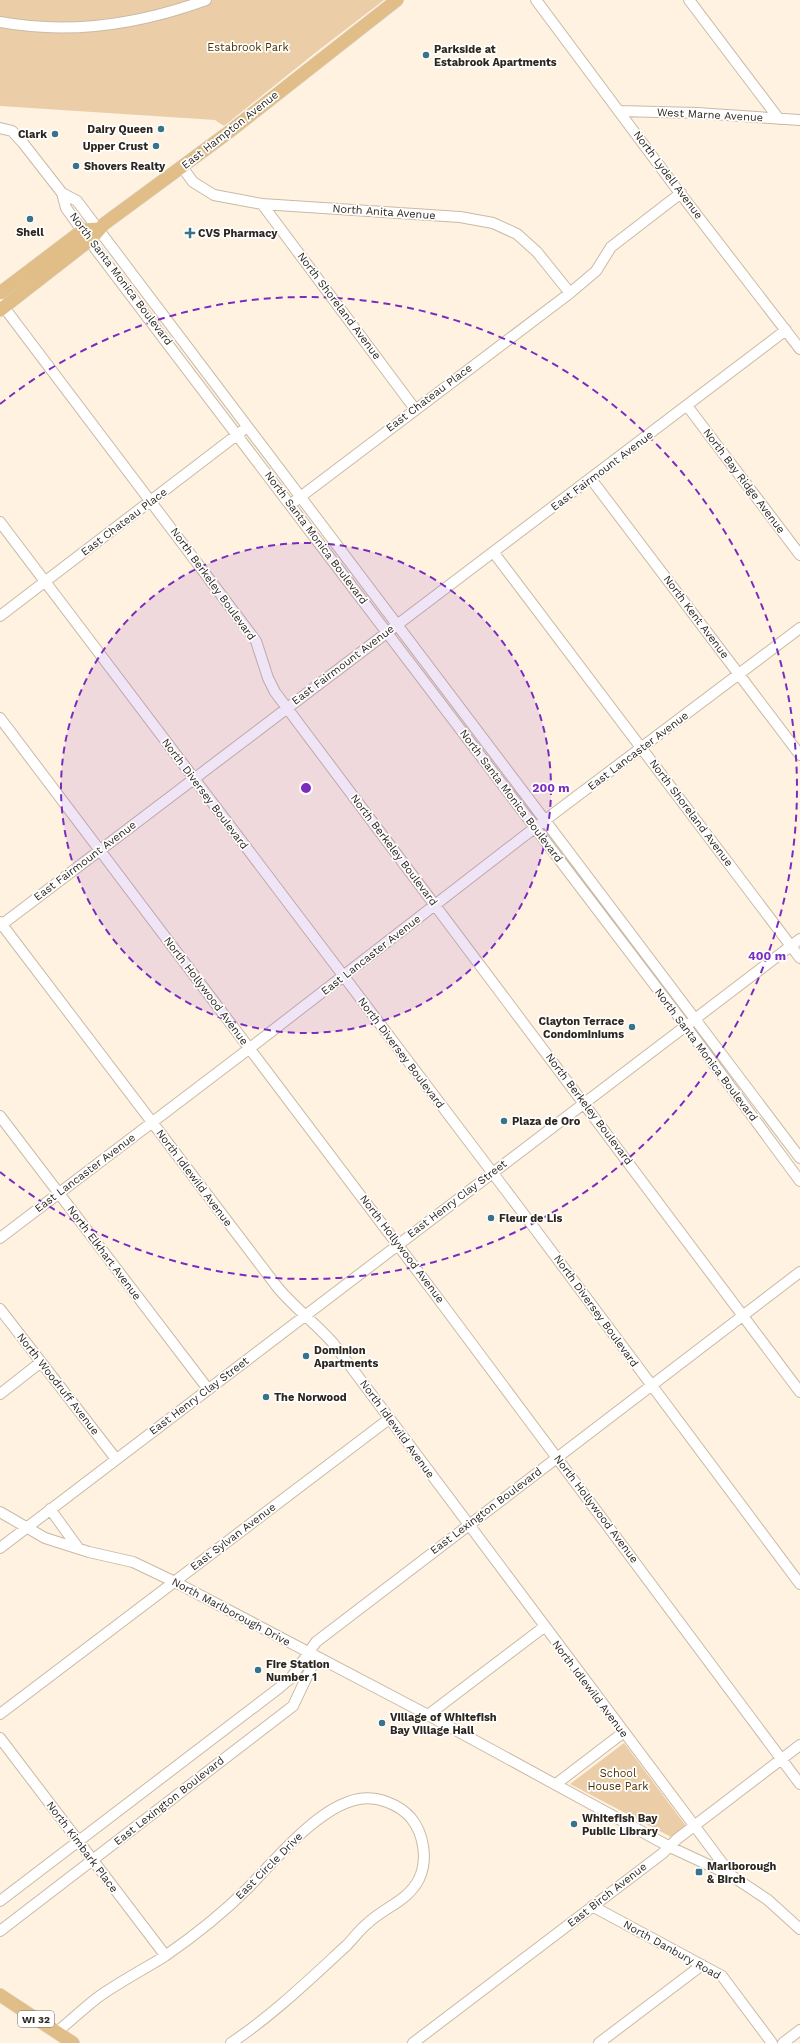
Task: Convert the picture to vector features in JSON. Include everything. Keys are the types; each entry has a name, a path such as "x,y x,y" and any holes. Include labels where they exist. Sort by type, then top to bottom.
{"main road":[{"name":"East Hampton Avenue","path":"98,229 245,119 397,0"},
{"path":"0,293 50,254 98,229"},
{"path":"1,306 59,264 86,235"},
{"path":"50,254 59,264"},
{"name":"WI 32","path":"0,1995 72,2043"}],"street":[{"path":"0,22 40,27 101,26 146,19 206,0"},
{"name":"North Lydell Avenue","path":"536,0 620,110 680,193 800,349"},
{"path":"689,0 779,119"},
{"name":"West Marne Avenue","path":"620,110 698,113 800,120"},
{"path":"0,128 12,131 62,193"},
{"name":"North Anita Avenue","path":"182,167 193,182 214,195 262,204 460,218 493,223 517,234 537,252 570,293"},
{"name":"North Santa Monica Boulevard","path":"62,193 77,201 800,1158"},
{"name":"North Santa Monica Boulevard","path":"62,193 66,208 86,235 686,1025 800,1181"},
{"name":"East Chateau Place","path":"290,505 570,293 596,271 611,247 680,193"},
{"name":"North Shoreland Avenue","path":"262,204 415,409"},
{"name":"North Berkeley Boulevard","path":"1,306 152,501 256,641 268,678 287,708 800,1392"},
{"name":"East Fairmount Avenue","path":"1,924 397,624 688,407 786,330"},
{"name":"North Bay Ridge Avenue","path":"688,407 800,555"},
{"name":"East Chateau Place","path":"0,616 247,428"},
{"name":"North Kent Avenue","path":"591,479 800,755"},
{"name":"North Diversey Boulevard","path":"0,522 492,1173 800,1584"},
{"name":"North Shoreland Avenue","path":"494,553 800,958"},
{"name":"East Lancaster Avenue","path":"0,1238 343,977 434,905 800,628"},
{"name":"North Hollywood Avenue","path":"0,718 398,1244 800,1784"},
{"name":"North Idlewild Avenue","path":"1,924 278,1288 305,1316 314,1322 333,1343 544,1627 732,1876 768,1900 800,1928"},
{"name":"East Henry Clay Street","path":"0,1548 800,939"},
{"name":"North Elkhart Avenue","path":"0,1116 208,1389"},
{"name":"East Lexington Boulevard","path":"0,1901 279,1688 290,1678 316,1642 468,1524 800,1272"},
{"name":"North Woodruff Avenue","path":"0,1309 116,1459"},
{"path":"0,1394 41,1362"},
{"name":"East Sylvan Avenue","path":"0,1714 389,1419"},
{"path":"50,1509 80,1549"},
{"name":"North Marlborough Drive","path":"0,1512 45,1538 80,1549 133,1562 174,1582 428,1715 670,1846 732,1876"},
{"path":"428,1715 544,1627"},
{"name":"East Lexington Boulevard","path":"0,1931 293,1706 311,1668 309,1653"},
{"path":"556,1784 624,1732"},
{"name":"North Kimbark Place","path":"0,1738 165,1955"},
{"name":"East Birch Avenue","path":"413,2043 800,1745"},
{"name":"East Circle Drive","path":"57,2032 97,1998 165,1955 202,1929 247,1889 289,1843 332,1811 358,1799 372,1798 392,1804 411,1818 420,1836 424,1857 420,1877 413,1889 404,1898 365,1925 299,1990 231,2043"},
{"path":"648,1863 656,1849 656,1844 652,1836"},
{"path":"705,1841 711,1853 712,1866"},
{"name":"North Danbury Road","path":"592,1906 722,1976 772,2043"},
{"path":"599,2043 702,1965"},
{"path":"783,2043 800,2030"}],"green space":[{"name":"Estabrook Park","path":"0,0 384,0 224,126 215,120 0,106"},
{"name":"School House Park","path":"624,1743 686,1826 671,1837 570,1784"}],"place":[{"name":"Parkside at Estabrook Apartments","path":"426,55"},
{"name":"Dairy Queen","path":"161,129"},
{"name":"Clark","path":"55,134"},
{"name":"Upper Crust","path":"156,146"},
{"name":"Shovers Realty","path":"76,166"},
{"name":"Shell","path":"30,219"},
{"name":"CVS Pharmacy","path":"190,233"},
{"name":"Clayton Terrace Condominiums","path":"632,1027"},
{"name":"Plaza de Oro","path":"504,1121"},
{"name":"Fleur de Lis","path":"491,1218"},
{"name":"Dominion Apartments","path":"306,1356"},
{"name":"The Norwood","path":"266,1397"},
{"name":"Fire Station Number 1","path":"258,1670"},
{"name":"Village of Whitefish Bay Village Hall","path":"382,1723"},
{"name":"Whitefish Bay Public Library","path":"574,1824"},
{"name":"Marlborough & Birch","path":"699,1872"}]}
